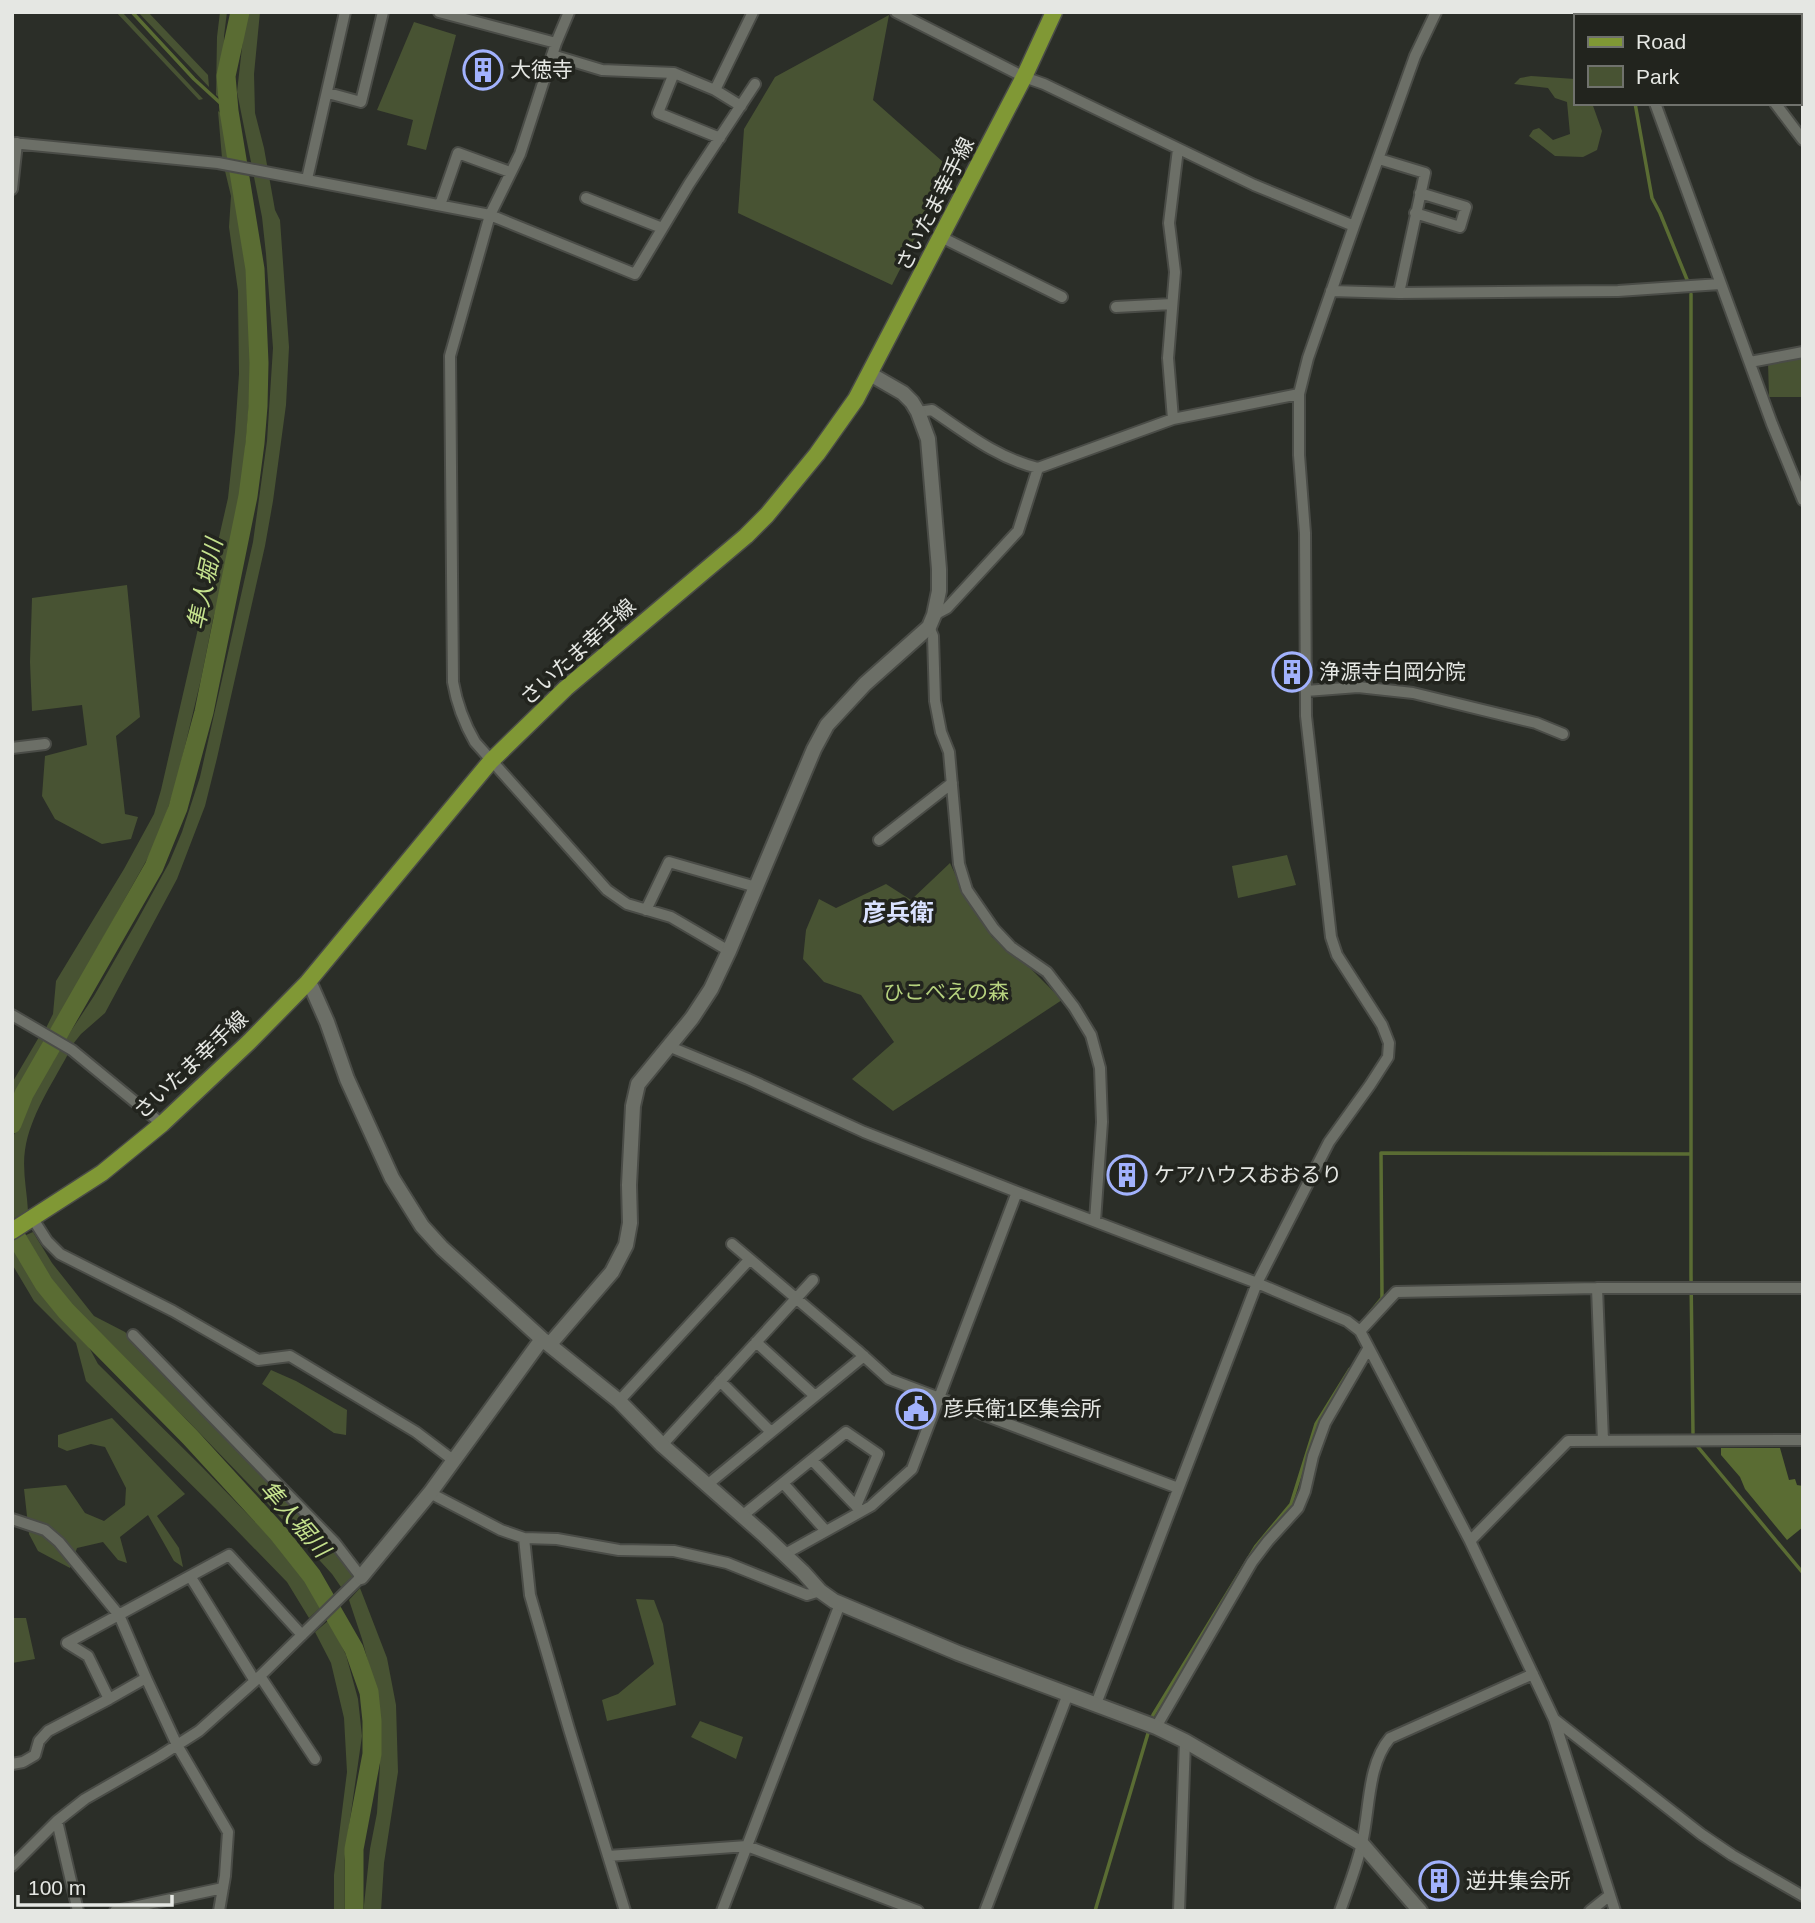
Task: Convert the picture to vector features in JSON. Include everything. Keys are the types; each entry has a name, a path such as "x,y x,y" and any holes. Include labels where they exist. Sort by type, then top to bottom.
{"main road":[{"name":"さいたま幸手線","path":"12,1231 102,1173 163,1124 307,983 491,761 566,688 738,543 767,515 838,425 870,374 1024,77 1054,12"}],"street":[{"path":"307,179 345,12"},
{"path":"328,93 361,102 383,12"},
{"path":"439,12 556,43"},
{"path":"569,12 556,43 520,154 490,215 450,356 453,682 457,706 475,742 607,890 627,904 671,917 729,951"},
{"path":"715,90 753,12"},
{"path":"896,12 1024,77 1044,84 1254,185 1354,226"},
{"path":"1096,1704 1257,1283 1329,1142 1388,1058 1389,1043 1382,1025 1337,955 1331,937 1306,716 1305,533 1298,456 1299,394 1308,358 1354,226 1415,56 1436,12"},
{"path":"552,55 602,70 674,73 715,90 741,106"},
{"path":"674,73 658,113 720,138"},
{"path":"12,190 15,143 218,163 490,215 635,274 755,84"},
{"path":"1656,105 1772,424 1799,479 1803,500"},
{"path":"1777,105 1803,140"},
{"path":"1173,419 1168,358 1175,272 1169,223 1178,149"},
{"path":"440,205 458,153 510,172"},
{"path":"1379,159 1425,173 1399,293"},
{"path":"1415,213 1460,227 1466,207 1420,193"},
{"path":"586,198 662,228"},
{"path":"941,237 1062,296"},
{"path":"1331,291 1618,291 1720,284"},
{"path":"1116,307 1172,304"},
{"path":"1750,362 1803,352"},
{"path":"870,374 903,393 918,412 928,439 939,569 939,591 931,621 935,701 941,732 949,751 959,864 967,890 994,929 1012,947 1047,972 1074,1007 1091,1035 1101,1068 1102,1122 1095,1221"},
{"path":"918,412 932,410 1003,457 1038,468 1173,419 1299,394"},
{"path":"12,1866 57,1821 85,1799 199,1731 306,1632 377,1561 546,1341 612,1272 626,1245 630,1223 633,1107 638,1084 692,1018 711,989 814,748 827,725 865,684 947,608 1018,531 1038,468"},
{"path":"1306,691 1358,687 1413,693 1536,723 1563,733"},
{"path":"12,748 45,744"},
{"path":"879,840 952,783"},
{"path":"646,910 669,862 756,887"},
{"path":"307,983 312,988 327,1022 347,1079 392,1178 422,1226 442,1248 546,1341 619,1401 662,1446 785,1554 820,1591 841,1604 958,1653 1156,1727 1185,1741 1362,1844 1420,1911"},
{"path":"14,1018 72,1050 163,1124"},
{"path":"668,1046 864,1132 1257,1283 1347,1321 1360,1331 1470,1541 1554,1719 1615,1911"},
{"path":"785,1554 858,1509 871,1506 912,1469 1017,1192"},
{"path":"33,1219 47,1241 60,1254 173,1311 258,1360 290,1356 416,1433 453,1460"},
{"path":"732,1244 889,1379 1178,1489"},
{"path":"619,1401 749,1260"},
{"path":"662,1446 813,1280"},
{"path":"1360,1331 1396,1292 1803,1288"},
{"path":"1597,1289 1603,1441"},
{"path":"133,1335 335,1542 361,1577"},
{"path":"756,1342 815,1396"},
{"path":"1156,1727 1252,1562 1298,1507 1325,1423 1368,1349"},
{"path":"707,1485 863,1356"},
{"path":"720,1381 771,1432"},
{"path":"742,1516 846,1432 878,1454 858,1509"},
{"path":"1470,1541 1568,1441 1803,1440"},
{"path":"811,1460 858,1509"},
{"path":"783,1483 826,1531"},
{"path":"430,1493 501,1530 524,1538 557,1539 619,1550 674,1551 727,1563 807,1595 820,1591"},
{"path":"12,1519 45,1530 59,1542 118,1615 177,1745 228,1832 219,1911"},
{"path":"524,1538 530,1595 625,1911"},
{"path":"109,1699 88,1656 67,1643 229,1555 306,1632"},
{"path":"190,1576 314,1759"},
{"path":"722,1911 841,1604"},
{"path":"1340,1911 1362,1844 1375,1766 1382,1746 1390,1738 1533,1674"},
{"path":"12,1764 23,1762 34,1755 39,1741 48,1731 146,1678"},
{"path":"985,1911 1068,1694"},
{"path":"1554,1719 1701,1834 1732,1856 1803,1896"},
{"path":"1179,1911 1185,1741"},
{"path":"57,1821 78,1911"},
{"path":"608,1856 747,1846 918,1911"},
{"path":"115,1911 223,1888"},
{"path":"1590,1911 1611,1895"}],"green space":[{"path":"116,12 122,12 203,99 199,100"},
{"path":"138,12 148,12 208,75 209,87"},
{"path":"220,12 227,12 223,101 216,95"},
{"path":"246,12 260,12 254,74 255,113 275,210 280,220 289,347 286,405 273,501 205,806 177,879 105,1013 73,1044 65,1040 136,923 169,863 182,832 200,777 253,542 267,441 273,348 262,217 237,92"},
{"path":"889,15 873,100 951,169 892,285 738,213 744,129 775,77"},
{"path":"414,22 456,35 426,150 407,145 413,120 377,110"},
{"path":"1531,76 1574,79 1574,105 1593,105 1602,131 1597,150 1583,157 1555,156 1529,136 1533,130 1539,128 1553,140 1570,134 1567,102 1555,98 1548,88 1514,84 1520,78"},
{"path":"218,111 226,118 232,158 222,158"},
{"path":"225,171 233,172 247,261 252,341 241,499 176,784 162,826 150,854 53,1032 46,1028 53,1014 56,981 154,814 228,498 239,374 238,291 229,227 231,196"},
{"path":"1803,356 1803,397 1769,397 1768,362"},
{"path":"127,585 140,717 116,736 125,814 138,817 131,839 102,844 55,819 42,796 45,756 87,745 82,705 32,711 32,598"},
{"path":"1287,855 1296,885 1238,898 1232,866"},
{"name":"ひこべえの森","path":"950,863 962,889 992,937 1024,962 1062,1000 893,1111 852,1079 894,1042 861,995 824,982 803,959 806,930 819,899 836,908 886,884 911,900"},
{"path":"39,1037 48,1041 12,1111 12,1083"},
{"path":"59,1049 68,1054 37,1113 25,1150 24,1173 28,1211 13,1219 13,1137 38,1080 53,1062"},
{"path":"33,1232 52,1263 94,1316 125,1332 298,1508 353,1576 341,1587 269,1505 187,1420 79,1317 55,1286 24,1236"},
{"path":"12,1242 35,1283 63,1320 84,1338 98,1364 296,1564 323,1605 309,1618 287,1582 86,1381 76,1343 34,1301 12,1264"},
{"path":"271,1370 347,1410 346,1435 334,1433 262,1384"},
{"path":"112,1418 185,1494 157,1516 179,1548 183,1567 174,1561 148,1515 120,1537 127,1563 118,1560 103,1542 77,1548 70,1568 38,1551 29,1534 24,1489 66,1485 85,1513 104,1521 125,1505 126,1488 105,1447 91,1444 67,1451 58,1447 58,1435"},
{"path":"360,1588 387,1658 396,1705 398,1772 384,1863 381,1911 364,1911 370,1849 377,1813 380,1765 376,1692 349,1600"},
{"path":"636,1599 654,1600 663,1624 676,1705 607,1721 602,1700 618,1694 654,1664"},
{"path":"12,1618 26,1618 35,1659 12,1663"},
{"path":"329,1620 346,1655 358,1699 362,1736 344,1861 344,1911 334,1911 334,1875 347,1772 344,1718 331,1663 315,1632"},
{"path":"700,1721 743,1737 736,1759 691,1737"}],"shaded area":[{"path":"1721,1448 1780,1448 1789,1480 1795,1479 1797,1485 1803,1486 1803,1527 1787,1540 1745,1489 1740,1477 1721,1455"}],"waterway":[{"path":"132,12 194,79 229,111"},
{"name":"隼人堀川","path":"12,1124 24,1094 154,867 178,808 204,712 248,496 258,406 255,269 229,111 226,76 240,12"},
{"path":"1635,105 1652,198 1688,282"},
{"path":"1691,294 1693,1433"},
{"path":"1368,1315 1382,1298 1381,1153 1691,1154"},
{"name":"隼人堀川","path":"12,1230 44,1284 66,1311 190,1437 278,1533 312,1576 354,1649 369,1692 372,1721 372,1754 354,1849 354,1911"},
{"path":"1151,1723 1153,1715 1256,1546 1291,1504 1316,1424 1350,1369"},
{"path":"1698,1447 1803,1573"},
{"path":"1095,1911 1149,1730"}],"place":[{"name":"大徳寺","path":"483,70"},
{"name":"浄源寺白岡分院","path":"1292,672"},
{"name":"ケアハウスおおるり","path":"1127,1175"},
{"name":"彦兵衛1区集会所","path":"916,1409"},
{"name":"逆井集会所","path":"1439,1881"}],"district":[{"name":"彦兵衛","path":"898,913"}]}
